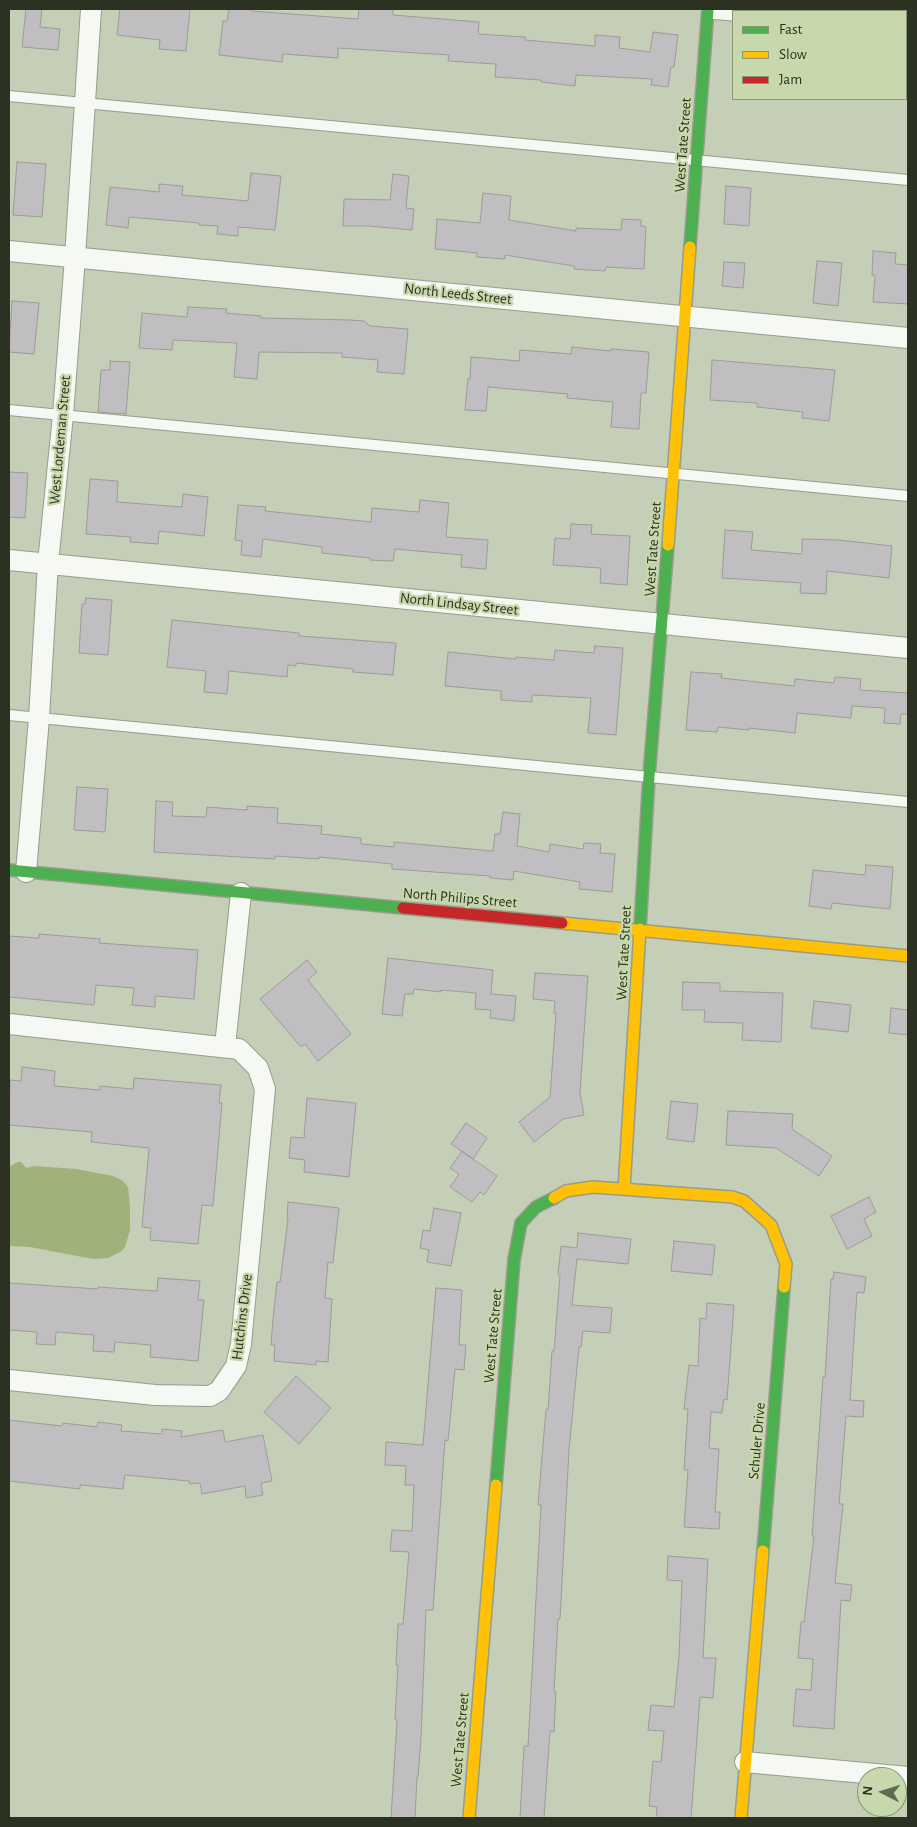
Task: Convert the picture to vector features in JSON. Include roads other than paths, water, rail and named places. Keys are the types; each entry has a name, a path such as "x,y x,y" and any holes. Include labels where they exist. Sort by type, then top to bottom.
{"street":[{"name":"West Lordeman Street","path":"17,871 39,718 48,563 63,415 91,9"},
{"name":"West Tate Street","path":"469,1818 514,1260 521,1223 536,1207 566,1191 593,1187 624,1188 649,776 708,9"},
{"path":"714,9 732,10"},
{"name":"North Leeds Street","path":"9,251 908,338"},
{"name":"North Lindsay Street","path":"9,560 908,648"},
{"name":"North Philips Street","path":"17,871 908,956"},
{"path":"225,1046 241,893"},
{"name":"Hutchins Drive","path":"9,1024 239,1049 258,1068 265,1089 241,1344 236,1366 219,1391 210,1396 155,1395 9,1380"},
{"name":"Schuler Drive","path":"624,1188 732,1197 744,1201 771,1226 786,1264 741,1818"},
{"path":"745,1762 908,1777"}],"lane":[{"path":"9,96 696,162 908,180"},
{"path":"9,410 908,496"},
{"path":"9,715 908,802"}]}
